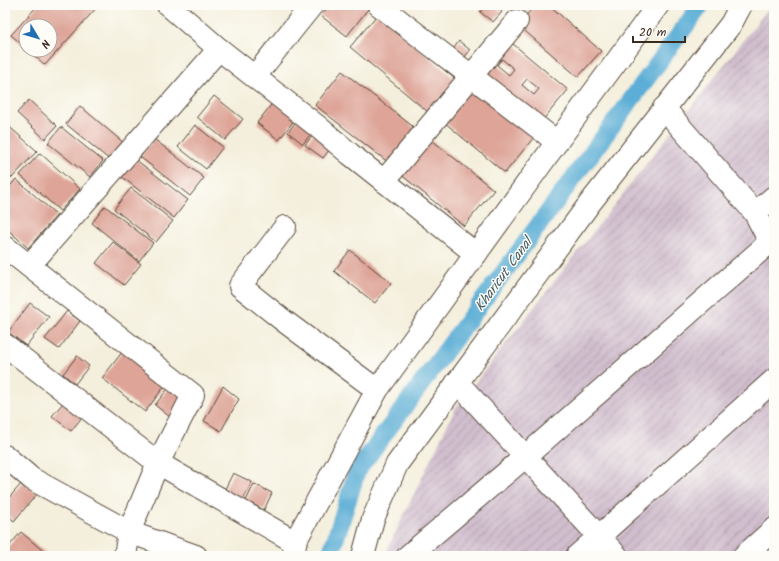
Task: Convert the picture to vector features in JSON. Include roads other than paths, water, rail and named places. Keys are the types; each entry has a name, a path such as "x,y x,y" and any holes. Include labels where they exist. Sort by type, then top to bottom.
{"street":[{"path":"168,5 219,49 255,76 476,254"},
{"path":"255,76 312,5"},
{"path":"379,5 557,142"},
{"path":"5,345 158,463 294,549 377,390 658,5"},
{"path":"363,556 373,519 396,464 590,203 731,24 741,5"},
{"path":"384,181 517,21"},
{"path":"29,266 219,49"},
{"path":"408,556 772,244 755,213 664,108"},
{"path":"755,213 774,197"},
{"path":"285,227 240,286 284,321 377,390"},
{"path":"5,247 193,395 158,463 128,532 125,556"},
{"path":"577,556 774,380"},
{"path":"457,382 617,556"},
{"path":"5,456 32,479 128,532 196,556"},
{"path":"744,556 774,529"}],"waterway":[{"name":"Kharicut Canal","path":"330,556 357,471 701,5"}]}
